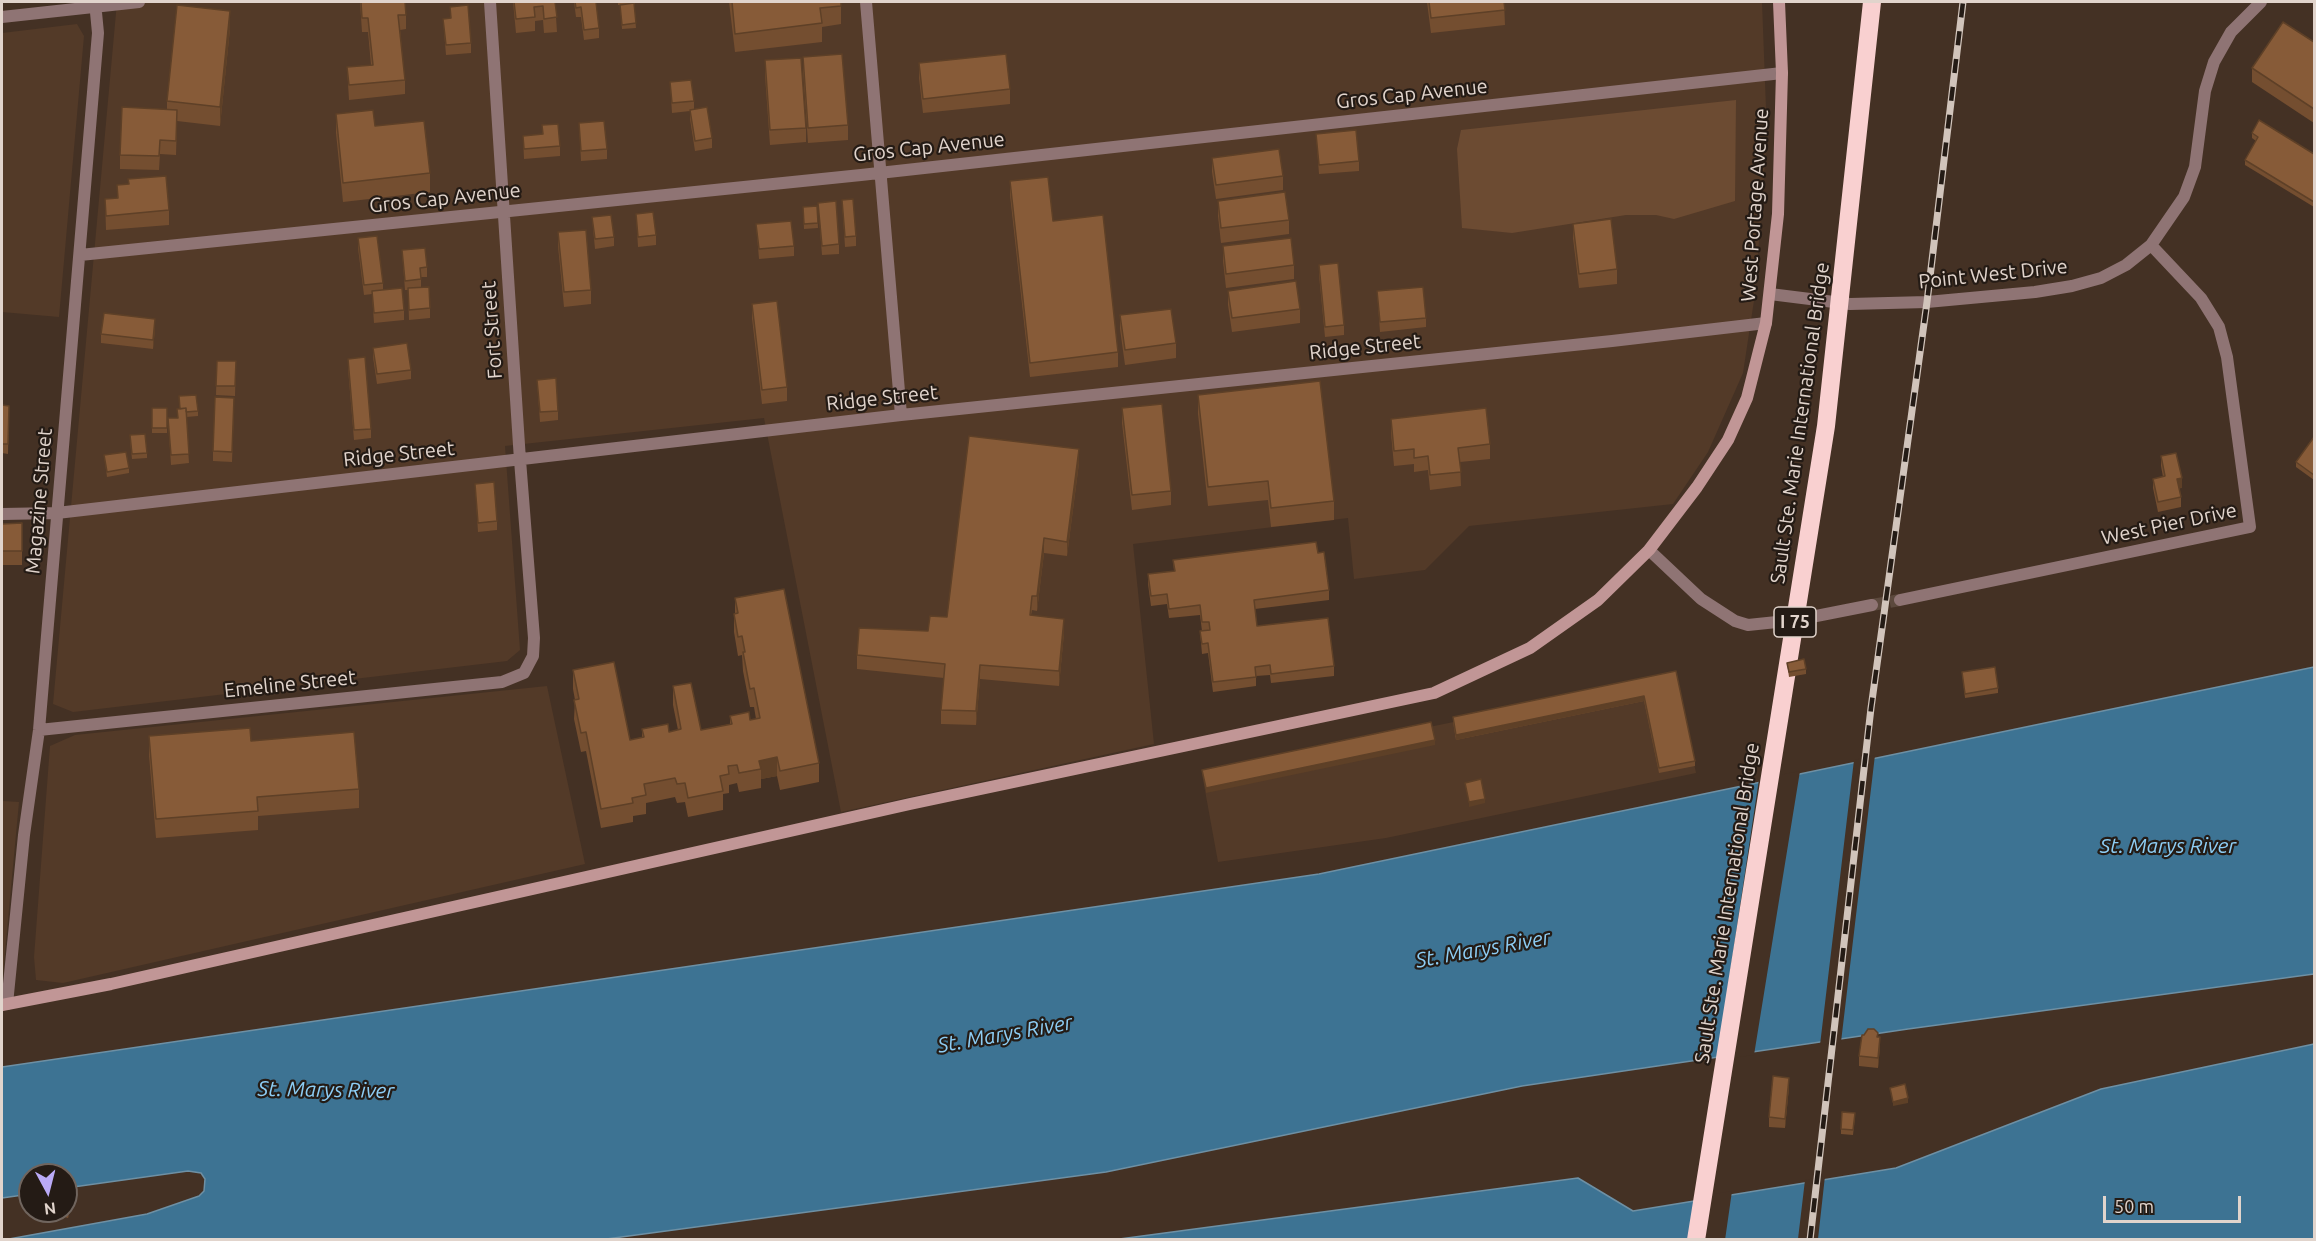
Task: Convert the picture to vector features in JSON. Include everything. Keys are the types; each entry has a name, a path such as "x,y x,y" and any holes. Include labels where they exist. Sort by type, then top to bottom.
{"highway":[{"name":"Sault Ste. Marie International Bridge","path":"1696,1239 1827,426 1872,2"}],"street":[{"path":"2,17 95,4 139,2"},
{"name":"Fort Street","path":"490,2 534,638 533,656"},
{"path":"866,2 902,415"},
{"name":"West Portage Avenue","path":"4,1004 111,984 910,804 1434,693 1530,648 1598,600 1649,550 1697,488 1728,440 1747,398 1766,323 1778,214 1782,73 1779,2"},
{"name":"Point West Drive","path":"1770,294 1805,300 1870,305 2035,292 2072,286 2101,278 2126,265 2151,245 2184,197 2195,167 2205,91 2214,62 2231,32 2261,2"},
{"name":"Magazine Street","path":"4,1004 39,730 98,33 95,4"},
{"name":"Gros Cap Avenue","path":"80,255 881,173 1782,73"},
{"name":"West Pier Drive","path":"1900,600 2250,527 2228,357 2219,327 2201,298 2151,245"},
{"name":"Ridge Street","path":"2,514 57,513 902,415 1766,323"},
{"path":"1649,550 1701,599 1735,621 1748,626 1796,620 1872,605"},
{"name":"Emeline Street","path":"39,730 502,682 524,673 533,656"}],"shaded area":[{"path":"117,2 1762,2 1767,135 1755,294 1743,373 1708,452 1673,504 1469,526 1425,570 1354,579 1348,518 1133,544 1154,744 841,812 764,418 505,446 520,650 507,661 73,712 53,704"},
{"path":"77,24 84,36 59,317 2,312 2,33"},
{"path":"1736,100 1735,201 1674,219 1656,215 1626,215 1512,233 1462,228 1457,149 1461,130"},
{"path":"1676,676 1696,773 1386,838 1218,862 1202,774"},
{"path":"547,686 585,864 63,983 36,980 34,957 50,746 75,735"},
{"path":"2,801 19,802 2,984"}],"water":[{"name":"St. Marys River","path":"2314,667 2314,974 1908,1029 1522,1086 1106,1172 599,1240 9,1239 147,1214 199,1196 204,1191 205,1179 201,1173 188,1171 78,1186 78,1163 18,1163 18,1196 2,1198 2,1067 1319,874"},
{"path":"2314,1044 2314,1239 1112,1240 1578,1178 1633,1211 1896,1168 2101,1089"}],"pier":[{"path":"1875,755 1841,1042 1820,1045 1854,760"},
{"path":"1800,771 1754,1055 1717,1060 1759,779"},
{"path":"1825,1176 1818,1239 1798,1239 1805,1180"},
{"path":"1732,1191 1725,1240 1689,1239 1696,1197"}],"building":[{"path":"361,2 405,2 406,15 398,15 405,80 349,85 347,67 373,65 368,18 362,18"},
{"path":"514,2 555,2 557,17 544,19 543,6 534,7 535,17 516,19"},
{"path":"575,2 596,2 599,28 584,30 581,7 576,8"},
{"path":"732,2 841,2 841,6 820,8 822,23 735,34"},
{"path":"1429,2 1504,2 1505,10 1431,18"},
{"path":"634,3 636,23 622,25 620,5"},
{"path":"177,5 230,11 220,107 167,101"},
{"path":"468,5 471,43 446,45 443,19 451,18 450,7"},
{"path":"2283,22 2314,42 2314,109 2252,68"},
{"path":"842,54 848,125 808,128 803,57"},
{"path":"1006,54 1010,89 923,99 919,63"},
{"path":"801,58 806,128 770,130 765,60"},
{"path":"691,80 694,101 672,103 670,82"},
{"path":"122,107 177,110 176,141 160,140 159,156 120,155"},
{"path":"707,107 712,138 695,141 690,110"},
{"path":"373,110 375,126 424,121 430,173 343,183 336,114"},
{"path":"2259,120 2314,154 2314,202 2245,160 2258,137 2252,133"},
{"path":"604,121 607,149 581,151 579,123"},
{"path":"558,124 560,146 524,149 523,136 543,134 542,125"},
{"path":"1356,130 1359,161 1319,165 1316,134"},
{"path":"1279,149 1283,176 1216,185 1212,158"},
{"path":"166,176 169,210 106,216 105,199 118,198 117,185 129,184 128,179"},
{"path":"1048,177 1053,221 1103,215 1118,352 1030,363 1010,181"},
{"path":"1285,192 1289,220 1221,228 1218,201"},
{"path":"853,199 856,236 845,237 842,200"},
{"path":"836,201 839,244 822,246 818,203"},
{"path":"817,206 818,223 804,224 803,207"},
{"path":"653,212 656,235 638,237 636,214"},
{"path":"611,215 614,237 595,239 592,217"},
{"path":"1611,219 1617,269 1579,274 1573,224"},
{"path":"791,221 794,246 759,249 756,224"},
{"path":"586,230 591,290 564,292 558,232"},
{"path":"377,236 383,283 364,285 358,238"},
{"path":"1291,238 1294,265 1226,274 1223,246"},
{"path":"425,248 427,267 420,268 421,279 405,281 402,250"},
{"path":"1338,263 1344,325 1325,327 1319,265"},
{"path":"1296,281 1300,309 1232,318 1228,291"},
{"path":"429,287 430,308 409,310 408,288"},
{"path":"1423,287 1426,318 1380,322 1377,291"},
{"path":"402,288 404,310 374,313 372,291"},
{"path":"777,301 787,387 762,390 752,304"},
{"path":"1171,309 1176,343 1125,350 1120,315"},
{"path":"104,313 155,319 153,340 101,334"},
{"path":"407,343 411,370 377,374 373,348"},
{"path":"365,357 371,429 354,430 348,359"},
{"path":"217,361 236,361 235,386 216,386"},
{"path":"556,378 558,411 540,412 537,380"},
{"path":"1320,381 1334,501 1271,508 1268,481 1208,487 1198,395"},
{"path":"196,395 198,411 186,412 186,408 180,409 179,396"},
{"path":"215,397 234,398 232,452 213,451"},
{"path":"1162,404 1171,491 1132,495 1122,408"},
{"path":"2,405 9,406 8,444 2,444"},
{"path":"152,408 167,408 167,428 152,428"},
{"path":"186,408 189,454 171,455 168,418 178,418 177,409"},
{"path":"1486,408 1490,444 1458,448 1461,472 1430,475 1428,456 1414,458 1414,449 1394,451 1391,419"},
{"path":"145,434 147,453 132,454 130,435"},
{"path":"969,436 1079,449 1067,542 1044,538 1037,596 1032,596 1030,615 1064,619 1059,671 980,665 976,711 941,710 945,664 857,655 859,628 928,631 930,616 947,617"},
{"path":"2314,437 2314,475 2296,462"},
{"path":"126,452 129,468 107,472 104,455"},
{"path":"2176,453 2182,478 2177,479 2181,497 2158,502 2153,479 2165,476 2161,456"},
{"path":"494,482 497,521 478,523 475,484"},
{"path":"22,523 22,551 2,551 2,524"},
{"path":"1316,542 1318,553 1324,552 1329,590 1254,600 1257,626 1328,618 1334,666 1271,674 1270,665 1255,667 1256,677 1213,682 1208,643 1202,644 1200,631 1210,630 1209,622 1202,622 1200,605 1169,609 1167,594 1151,596 1148,574 1175,571 1173,560"},
{"path":"784,589 819,763 780,771 777,757 759,761 761,769 739,773 737,765 728,766 729,774 720,776 723,791 688,798 685,783 677,784 675,778 644,784 646,795 632,798 633,803 601,809 586,732 581,733 574,700 579,699 573,670 614,662 630,740 644,737 642,729 668,724 669,732 681,729 673,686 691,683 701,730 732,724 730,716 749,712 750,720 760,718 754,688 750,689 742,636 738,637 734,614 738,613 735,598"},
{"path":"1804,659 1806,669 1789,672 1787,663"},
{"path":"1995,667 1998,688 1965,694 1962,672"},
{"path":"1676,671 1695,761 1659,768 1644,696 1456,735 1453,717"},
{"path":"1431,722 1435,740 1206,788 1202,770"},
{"path":"250,728 251,741 354,732 359,789 257,797 258,811 156,819 149,736"},
{"path":"1481,779 1485,799 1469,802 1465,783"},
{"path":"1868,1029 1874,1029 1878,1033 1877,1037 1880,1037 1878,1058 1859,1056 1862,1035"},
{"path":"1773,1076 1789,1078 1785,1119 1769,1117"},
{"path":"1905,1084 1908,1098 1893,1102 1890,1088"},
{"path":"1842,1112 1855,1113 1853,1130 1841,1129"}],"tunnel":[{"path":"1872,605 1900,600"}],"railway":[{"path":"1810,1240 1871,708 1927,302 1963,2"}]}
